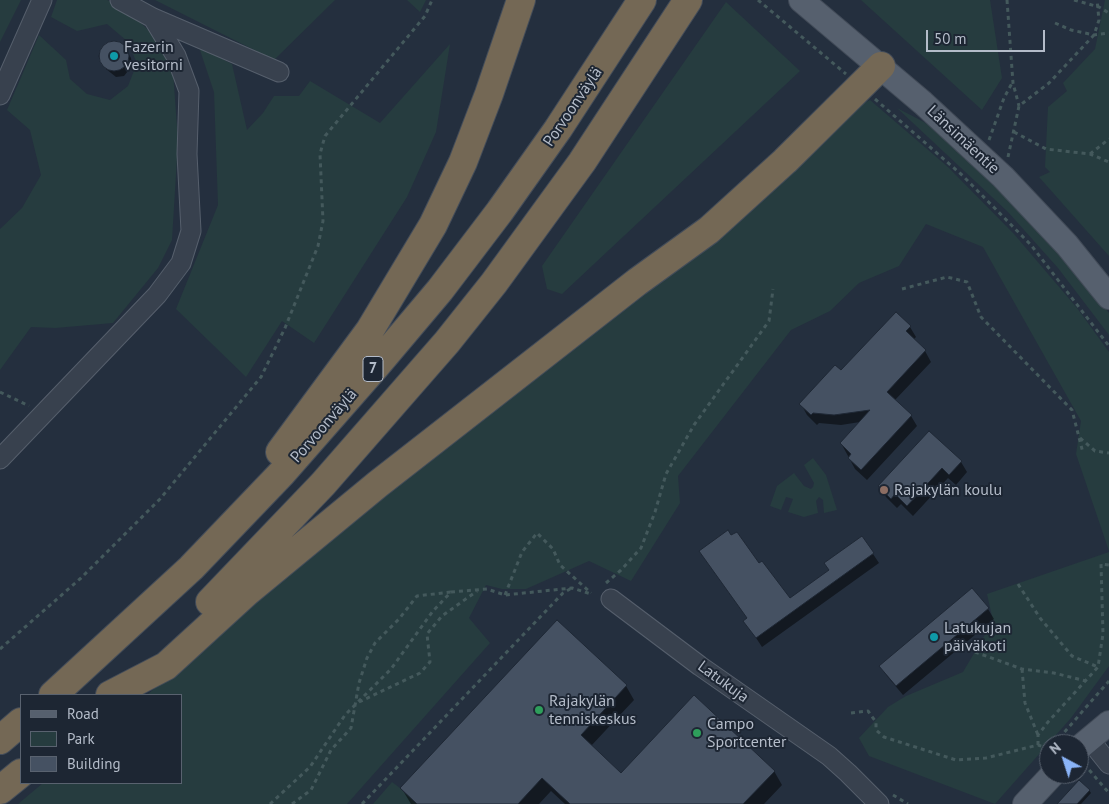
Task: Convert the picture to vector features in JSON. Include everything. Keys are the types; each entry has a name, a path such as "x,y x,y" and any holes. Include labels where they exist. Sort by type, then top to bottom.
{"highway":[{"path":"191,568 325,393 370,330 405,274 433,224 463,162 522,0"},
{"name":"Porvoonväylä","path":"54,694 191,568 326,424 440,290 558,129 642,0"},
{"name":"7","path":"111,694 226,587 323,484 441,350 494,283 582,162 688,0"},
{"path":"112,694 166,666 246,592 378,484 637,282 709,230 785,161 881,66"},
{"path":"0,740 20,723"},
{"path":"0,790 20,774"}],"main road":[{"name":"Länsimäentie","path":"801,0 881,66 1003,177 1067,245 1109,297"},
{"path":"1089,743 1109,723"},
{"path":"1025,804 1044,784"}],"street":[{"path":"0,95 42,0"},
{"path":"120,0 153,18 279,72"},
{"path":"0,459 157,295 181,263 191,231 187,154 189,91 176,56 153,18"},
{"name":"Latukuja","path":"611,599 700,666 829,756 879,804"},
{"path":"1089,752 1109,764"}],"path":[{"path":"0,649 81,578 160,499 262,377 285,328 318,246 323,221 320,154 325,136 425,16 432,0"},
{"path":"758,0 962,174 1031,245 1109,346"},
{"path":"1003,177 1019,106 1013,83 1007,0"},
{"path":"1074,0 1099,7 1109,13"},
{"path":"1019,106 1049,83 1094,36 1098,20 1098,0"},
{"path":"1055,23 1071,30 1094,36 1109,33"},
{"path":"980,155 991,136 1001,104 1013,83"},
{"path":"1014,132 1046,149 1090,154 1109,162"},
{"path":"1090,154 1109,139"},
{"path":"902,289 947,277 967,282 981,317 1072,410 1083,453"},
{"path":"591,594 621,570 641,548 655,512 666,474 694,425 769,321 773,289"},
{"path":"1079,437 1095,451 1109,454"},
{"path":"504,594 522,552 537,533 553,549 560,565 591,594"},
{"path":"1038,735 1056,712 1098,668 1103,634 1101,564 1109,565"},
{"path":"1018,584 1040,618 1072,656 1098,668"},
{"path":"292,804 310,790 331,750 352,728 359,683 367,658 375,644 417,596 487,589 504,594 572,588 591,594"},
{"path":"362,804 549,607 572,588"},
{"path":"356,703 420,674 430,662 427,634 442,616 478,590"},
{"path":"270,804 310,768 345,715 391,669 432,611 451,592"},
{"path":"975,652 1022,669 1054,673 1087,681"},
{"path":"851,713 868,711 876,722 876,730 884,737 956,760 986,758 1038,745 1038,735 1025,703 1022,669"},
{"path":"1063,734 1109,681"},
{"path":"1089,759 1109,793"}],"green space":[{"path":"0,0 21,0 0,42"},
{"path":"57,0 107,0 125,7 155,37 173,71 178,141 172,240 158,268 113,323 55,328 31,327 0,370 0,229 22,208 41,175 30,130 7,110 39,35 66,60 70,79 87,94 110,100 128,86 137,63 127,41 107,24 77,31 51,17"},
{"path":"155,0 335,0 274,60"},
{"path":"407,0 426,0 420,12"},
{"path":"861,0 990,0 1002,78 982,110"},
{"path":"1105,0 1109,0 1109,256 1039,177 1050,172 1045,167 1048,107 1067,91 1063,83 1095,49"},
{"path":"726,2 800,71 562,294 547,289 542,266"},
{"path":"450,44 436,132 407,197 314,343 282,321 246,377 176,309 218,205 214,92 199,47 232,64 247,130 263,113 274,96 299,96 310,81 380,123"},
{"path":"870,100 948,167 1014,234 1077,308 1109,352 1109,551 1076,454 1081,421 983,247 926,224 899,266 859,283 830,311 791,330 678,476 680,503 631,581 589,561 526,589 502,589 486,585 469,618 490,643 347,804 18,804 42,784 182,784 182,694 148,694 286,574 544,365 719,238 778,186 848,113"},
{"path":"897,108 924,122 953,144 1009,196 1071,263 1109,313 1109,335 1058,268 1008,212"},
{"path":"813,458 826,475 837,510 824,513 823,500 819,497 816,501 818,513 804,517 788,512 793,499 786,497 781,510 770,506 777,486 794,473 804,486 811,489 813,487 814,483 804,465"},
{"path":"1109,552 1109,666 1057,734 1039,734 1039,754 995,804 869,756 859,738 888,707 906,696 963,672 993,621 987,594"},
{"path":"392,782 400,788 417,804 373,804"}],"building":[{"name":"Fazerin vesitorni","path":"114,41 125,45 129,56 125,67 114,71 103,67 99,56 103,45"},
{"path":"896,312 911,326 906,331 926,350 887,392 912,415 861,470 848,458 851,454 840,443 870,410 834,415 813,413 811,415 799,404 835,365 841,370"},
{"path":"929,431 962,461 949,475 942,468 907,506 895,494 891,499 878,486"},
{"path":"728,530 731,535 737,532 759,563 762,561 790,598 829,570 824,563 862,536 874,553 756,638 743,621 747,618 699,551"},
{"name":"Latukujan päiväkoti","path":"972,588 989,608 896,686 879,666"},
{"name":"Rajakylän tenniskeskus","path":"557,620 627,685 581,735 621,773 694,695 775,771 743,804 570,804 542,778 518,804 417,804 400,788"},
{"path":"1075,784 1083,784 1090,790 1077,804 1057,804"}],"place":[{"name":"Fazerin vesitorni","path":"114,56"},
{"name":"Rajakylän koulu","path":"884,490"},
{"name":"Latukujan päiväkoti","path":"934,637"},
{"name":"Rajakylän tenniskeskus","path":"539,710"},
{"name":"Campo Sportcenter","path":"697,733"}]}
